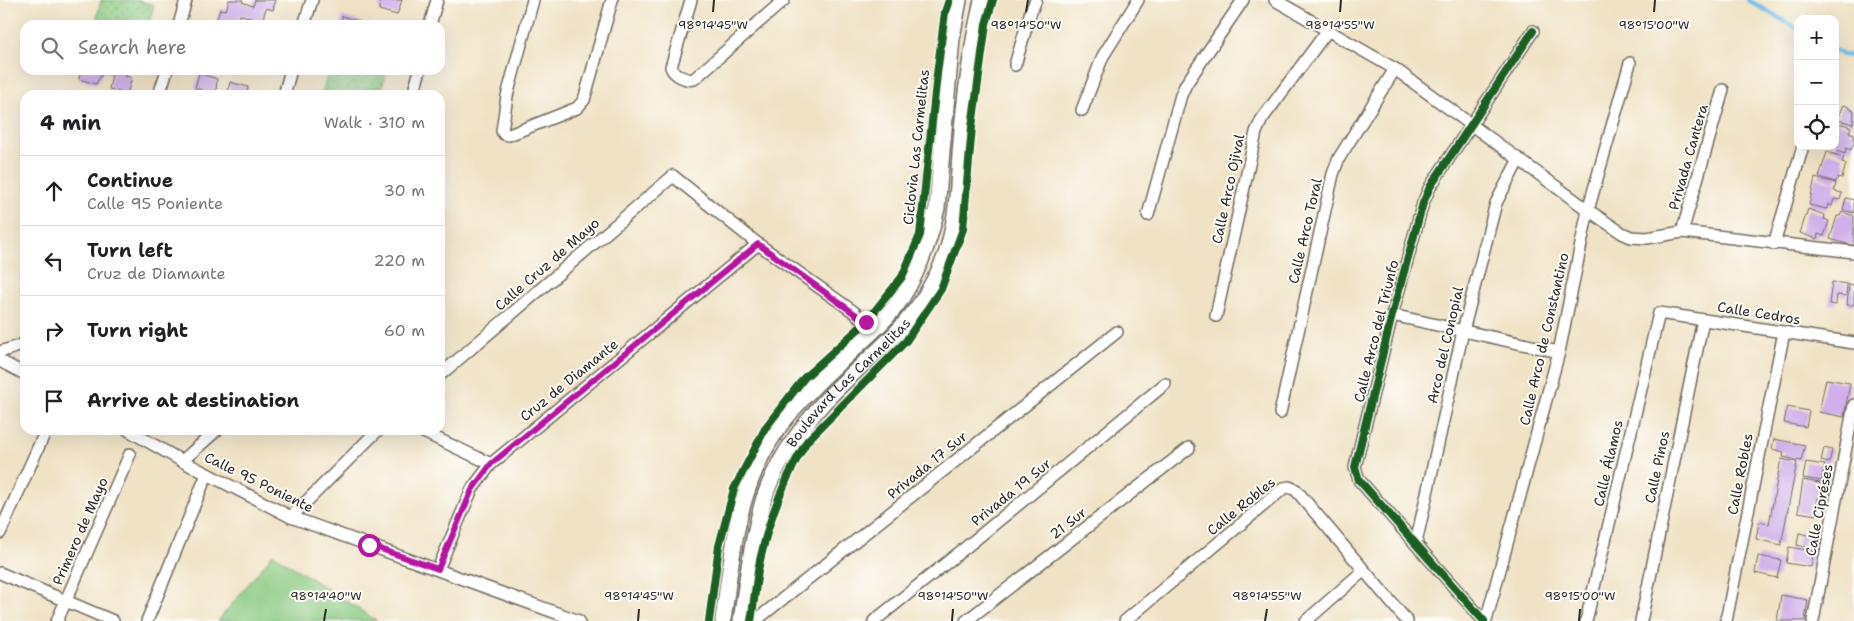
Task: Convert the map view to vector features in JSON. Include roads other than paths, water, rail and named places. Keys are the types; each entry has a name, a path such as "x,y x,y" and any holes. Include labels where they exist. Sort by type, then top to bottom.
{"main road":[{"name":"Boulevard Las Carmelitas","path":"723,621 739,515 748,484 760,460 777,430 802,399 834,366 874,330 901,299 920,264 931,234 937,208 950,58 959,0"},
{"name":"Boulevard Las Carmelitas","path":"741,621 756,529 765,497 779,465 800,430 824,402 904,325 933,283 949,247 953,229 972,45 982,0"},
{"path":"901,299 917,308"}],"street":[{"path":"180,20 186,0"},
{"path":"306,20 312,0"},
{"path":"431,20 437,0"},
{"path":"533,0 507,96 502,131 504,134 509,135 582,104 612,0"},
{"path":"691,0 671,67 672,71 686,80 694,79 784,0"},
{"path":"766,16 770,0"},
{"path":"1014,65 1036,0"},
{"path":"1082,110 1103,56 1138,0"},
{"path":"1148,215 1181,95 1186,84 1243,0"},
{"path":"1275,0 1394,70 1622,233 1632,237 1647,238 1682,232 1854,252"},
{"name":"Calle Arco Ojival","path":"1216,316 1256,132 1262,119 1328,30"},
{"name":"Calle Arco del Triunfo","path":"1485,621 1359,480 1355,467 1392,315 1423,204 1430,187 1533,31"},
{"name":"Calle Arco de Constantino","path":"1485,621 1559,352 1588,210 1630,63"},
{"name":"Calle Arco Toral","path":"1280,413 1333,174 1340,158 1394,70"},
{"path":"160,90 165,75"},
{"path":"286,90 290,75"},
{"path":"414,90 419,75"},
{"name":"Privada Cantera","path":"1682,232 1723,90"},
{"path":"1774,244 1801,150"},
{"name":"Arco del Conopial","path":"1416,543 1463,331 1496,203 1519,159"},
{"name":"Calle Cruz de Mayo","path":"445,371 673,176 758,244"},
{"path":"758,244 854,312 874,330"},
{"name":"Cruz de Diamante","path":"438,569 472,490 491,464 758,244"},
{"name":"Calle Cedros","path":"1659,313 1854,343"},
{"name":"Calle Álamos","path":"1586,621 1659,313"},
{"path":"1392,315 1559,352"},
{"name":"Calle Pinos","path":"1641,621 1704,320"},
{"name":"Privada 17 Sur","path":"755,621 1117,332"},
{"name":"Calle Robles","path":"1726,621 1784,332"},
{"path":"0,352 20,346"},
{"path":"0,361 20,371"},
{"name":"Privada 19 Sur","path":"874,621 1165,384"},
{"name":"Calle Cipréses","path":"1813,621 1854,405"},
{"path":"0,532 44,435"},
{"name":"Calle 95 Poniente","path":"137,435 182,461 291,517 579,621"},
{"path":"182,461 211,435"},
{"path":"291,517 373,435"},
{"path":"429,435 491,464"},
{"name":"21 Sur","path":"966,621 1189,448"},
{"name":"Primero de Mayo","path":"57,621 130,454"},
{"path":"147,621 207,474"},
{"name":"Calle Robles","path":"1125,621 1284,488 1290,487 1296,490 1407,621"},
{"path":"1306,621 1364,571"},
{"path":"0,573 113,621"}],"waterway":[{"path":"1748,0 1794,27"},
{"path":"1839,52 1843,55 1854,56"}]}
